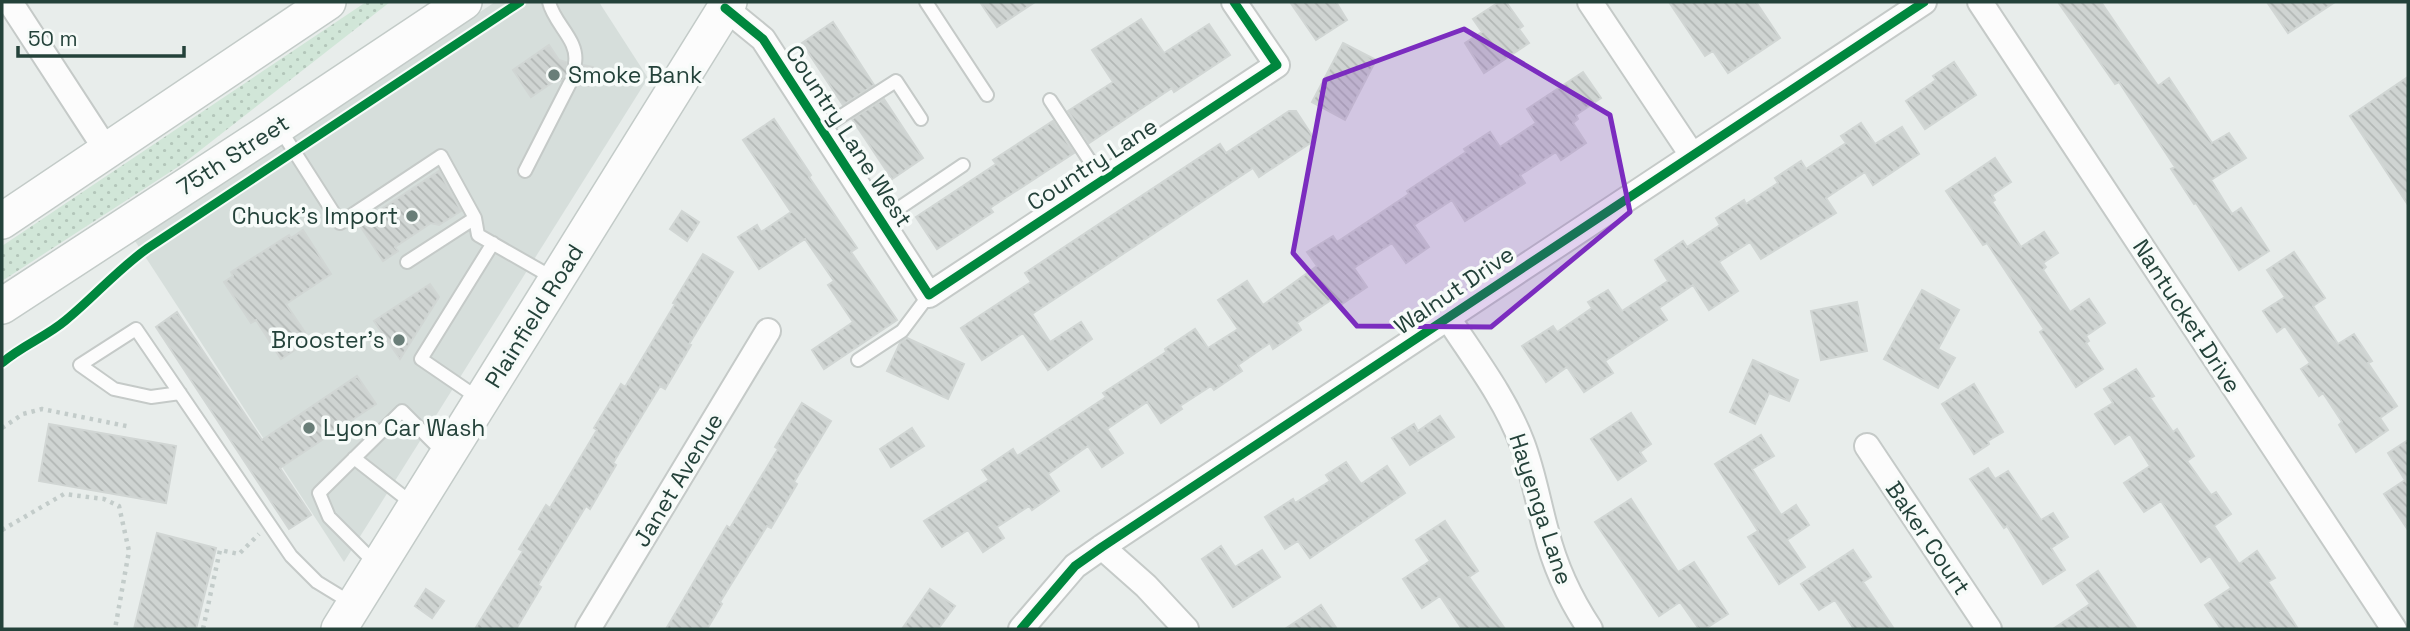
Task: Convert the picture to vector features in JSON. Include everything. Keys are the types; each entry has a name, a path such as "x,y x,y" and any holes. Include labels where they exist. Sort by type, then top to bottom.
{"main road":[{"path":"2,221 328,2"},
{"name":"75th Street","path":"2,306 464,2"},
{"name":"Plainfield Road","path":"346,617 727,5"}],"street":[{"path":"10,2 107,151"},
{"name":"Country Lane","path":"929,295 1277,65 1234,2"},
{"path":"1590,2 1692,155"},
{"name":"Walnut Drive","path":"1021,629 1075,566 1102,547 1924,2"},
{"name":"Nantucket Drive","path":"1980,2 2394,629"},
{"name":"Country Lane West","path":"727,5 762,39 929,295"},
{"name":"Hayenga Lane","path":"1448,318 1501,400 1522,441 1535,480 1551,550 1562,580 1590,629"},
{"name":"Janet Avenue","path":"588,629 768,331"},
{"name":"Baker Court","path":"1867,446 1989,629"},
{"path":"1102,547 1146,586 1186,629"}],"lane":[{"path":"549,2 551,11 575,47 575,63"},
{"path":"926,2 987,95"},
{"path":"821,129 896,81 921,118"},
{"path":"525,170 570,83"},
{"path":"1050,100 1103,181"},
{"path":"278,126 340,223 442,156 475,218 478,234 556,280"},
{"path":"880,220 963,165"},
{"path":"407,262 475,218"},
{"path":"482,401 421,359 493,243"},
{"path":"858,360 902,331 929,295"},
{"path":"180,393 151,397 114,389 80,365 136,328 180,393 265,519 302,569 317,582 346,617"},
{"path":"378,566 329,517 319,493 402,411 447,456"},
{"path":"354,458 416,506"}],"path":[{"path":"2,428 23,414 42,409 131,426"},
{"path":"2,530 64,494 104,499 119,506 129,551 116,629"},
{"path":"203,629 220,550 239,554 257,537 265,519"}],"highlighted area":[{"path":"1464,29 1610,115 1630,212 1491,327 1357,326 1293,253 1325,80"}],"shaded area":[{"path":"495,2 599,2 648,78 344,562 135,241"}],"green space":[{"path":"366,2 390,2 184,163 2,281 2,246"}],"building":[{"path":"980,2 1035,2 997,27"},
{"path":"1290,2 1336,2 1347,20 1316,40"},
{"path":"1499,2 1506,2 1523,26 1519,29 1529,43 1484,73 1465,43 1482,32 1473,19"},
{"path":"1669,2 1756,2 1780,38 1728,73 1713,51 1705,56"},
{"path":"2058,2 2101,2 2158,86 2169,78 2212,143 2229,133 2246,158 2211,180 2232,214 2241,208 2269,251 2239,270 2171,169 2175,167 2119,82 2115,84"},
{"path":"2267,2 2335,2 2288,33"},
{"path":"1141,19 1164,53 1209,24 1230,55 1174,92 1172,88 1089,143 1068,111 1113,82 1092,50"},
{"path":"833,22 874,85 843,105 802,43"},
{"path":"1343,43 1376,60 1345,120 1312,102"},
{"name":"Smoke Bank","path":"549,45 571,71 579,71 583,65 593,67 589,86 578,84 577,78 569,74 531,97 513,70"},
{"path":"1954,62 1976,95 1925,129 1906,101 1936,80 1933,76"},
{"path":"1583,72 1601,98 1576,115 1578,119 1573,123 1586,143 1561,160 1556,152 1520,175 1525,183 1465,221 1452,200 1414,225 1429,247 1406,263 1392,243 1354,268 1367,287 1339,306 1334,298 1297,323 1301,330 1273,349 1270,343 1238,365 1242,371 1214,390 1211,386 1180,406 1182,409 1161,423 1147,402 1107,429 1123,453 1102,467 1088,446 1048,474 1059,491 1032,510 1029,506 997,527 1004,538 983,552 968,530 942,547 924,521 989,480 982,470 1013,449 1017,456 1106,397 1103,393 1166,352 1165,349 1195,329 1208,348 1238,329 1218,300 1247,281 1263,305 1317,266 1307,252 1333,236 1337,242 1409,194 1407,191 1466,152 1464,149 1490,132 1500,147 1536,123 1527,109"},
{"path":"2408,77 2408,205 2350,116"},
{"path":"884,99 923,158 892,179 852,119"},
{"path":"1289,111 1296,111 1315,140 1259,177 1253,168 1032,314 1050,342 1081,322 1092,339 1048,370 1023,333 982,360 961,328 1031,282 1025,273 1220,144 1226,153"},
{"path":"774,119 857,248 851,252 897,320 824,369 812,350 853,322 828,285 834,281 805,239 759,269 738,237 757,225 761,232 791,212 743,140"},
{"path":"1053,121 1074,153 990,208 993,212 937,249 916,217 996,164 993,160"},
{"path":"1861,123 1875,144 1902,127 1919,154 1873,185 1865,172 1826,198 1836,213 1761,259 1750,242 1719,262 1738,291 1709,310 1693,285 1659,308 1667,320 1605,361 1613,373 1584,392 1567,367 1546,382 1522,346 1553,326 1557,332 1592,308 1588,302 1608,290 1622,311 1668,281 1655,260 1683,241 1687,247 1720,225 1716,218 1744,200 1746,204 1778,183 1775,178 1801,161 1806,169 1846,143 1841,136"},
{"path":"1995,158 2011,182 1992,195 1995,200 1992,202 2021,247 2044,232 2058,253 2043,263 2046,267 2043,270 2070,312 2089,299 2105,323 2086,336 2089,341 2086,343 2103,369 2076,387 2040,332 2044,329 1987,243 1983,245 1946,191"},
{"name":"Chuck's Import","path":"439,171 461,211 439,225 431,223 395,247 398,251 383,261 359,224"},
{"path":"682,211 699,222 687,241 670,229"},
{"path":"303,230 331,274 286,304 310,340 281,359 256,320 251,323 224,282 233,276 231,272 289,235 291,238"},
{"path":"2294,252 2325,298 2313,306 2338,344 2354,334 2372,361 2368,363 2397,406 2380,418 2388,430 2356,452 2339,425 2342,422 2323,393 2319,396 2301,369 2310,363 2285,326 2277,332 2263,311 2285,297 2267,270"},
{"path":"703,254 733,272 665,389 660,386 613,463 616,465 590,509 586,506 538,585 541,587 516,629 475,629 523,551 519,549 546,505 550,508 597,430 594,428 621,384 625,387"},
{"name":"Brooster's","path":"430,284 439,297 400,359 374,321"},
{"path":"1922,290 1959,310 1938,349 1955,358 1938,388 1884,359"},
{"path":"1857,302 1867,351 1821,360 1811,311"},
{"path":"177,312 262,440 357,376 376,404 280,468 311,515 289,529 156,327"},
{"path":"907,338 964,364 948,399 887,371 900,343"},
{"path":"1753,360 1798,380 1789,401 1769,393 1755,424 1730,412"},
{"path":"2136,369 2154,396 2150,398 2173,432 2177,429 2194,456 2187,461 2211,495 2216,492 2231,514 2214,526 2239,564 2257,551 2275,578 2268,582 2298,629 2221,629 2205,605 2231,588 2210,556 2201,562 2161,501 2144,512 2124,483 2150,466 2130,434 2115,444 2095,414 2113,403 2104,389"},
{"path":"1974,384 2003,432 1974,454 1942,404"},
{"path":"802,403 831,421 794,482 797,484 771,528 767,526 720,602 722,604 707,629 666,629 727,526 730,528 778,449 775,447"},
{"path":"1631,413 1651,444 1640,452 1646,461 1618,480 1591,439"},
{"path":"1440,416 1454,437 1410,465 1392,438 1414,424 1418,431"},
{"path":"49,424 176,446 166,503 39,481"},
{"path":"912,428 924,446 891,467 880,449"},
{"path":"1761,435 1774,456 1752,469 1781,515 1796,505 1809,525 1787,540 1805,567 1779,584 1748,537 1758,531 1715,464"},
{"path":"2408,440 2408,530 2384,494 2405,480 2388,453"},
{"path":"1346,462 1361,484 1387,466 1405,493 1310,558 1298,541 1285,549 1265,517 1293,499 1295,503 1330,481 1326,475"},
{"path":"1988,468 1995,479 2008,471 2041,520 2053,513 2068,537 2051,548 2065,570 2043,584 2007,526 2004,528 1970,479"},
{"path":"1631,499 1678,572 1694,562 1728,614 1705,629 1699,629 1680,602 1659,616 1595,522"},
{"path":"1445,521 1478,571 1469,577 1505,629 1462,629 1440,596 1422,608 1403,579 1430,561 1416,540"},
{"path":"157,533 216,548 196,629 134,629"},
{"path":"1221,546 1235,567 1262,550 1280,577 1233,607 1202,559"},
{"path":"1853,550 1871,577 1863,582 1894,629 1854,629 1835,600 1819,610 1801,584"},
{"path":"2098,571 2137,629 2053,629 2090,604 2077,585"},
{"path":"426,589 444,601 432,618 415,606"},
{"path":"930,589 955,606 938,629 902,629"},
{"path":"1321,605 1337,629 1285,629"}],"cycle path":[{"path":"2,363 66,320 148,248 520,2"},
{"path":"725,8 763,39 929,295 1277,65 1234,2"},
{"path":"1021,629 1075,566 1102,547 1924,2"}],"place":[{"name":"Smoke Bank","path":"554,75"},
{"name":"Chuck's Import","path":"412,216"},
{"name":"Brooster's","path":"399,340"},
{"name":"Lyon Car Wash","path":"309,428"}]}
